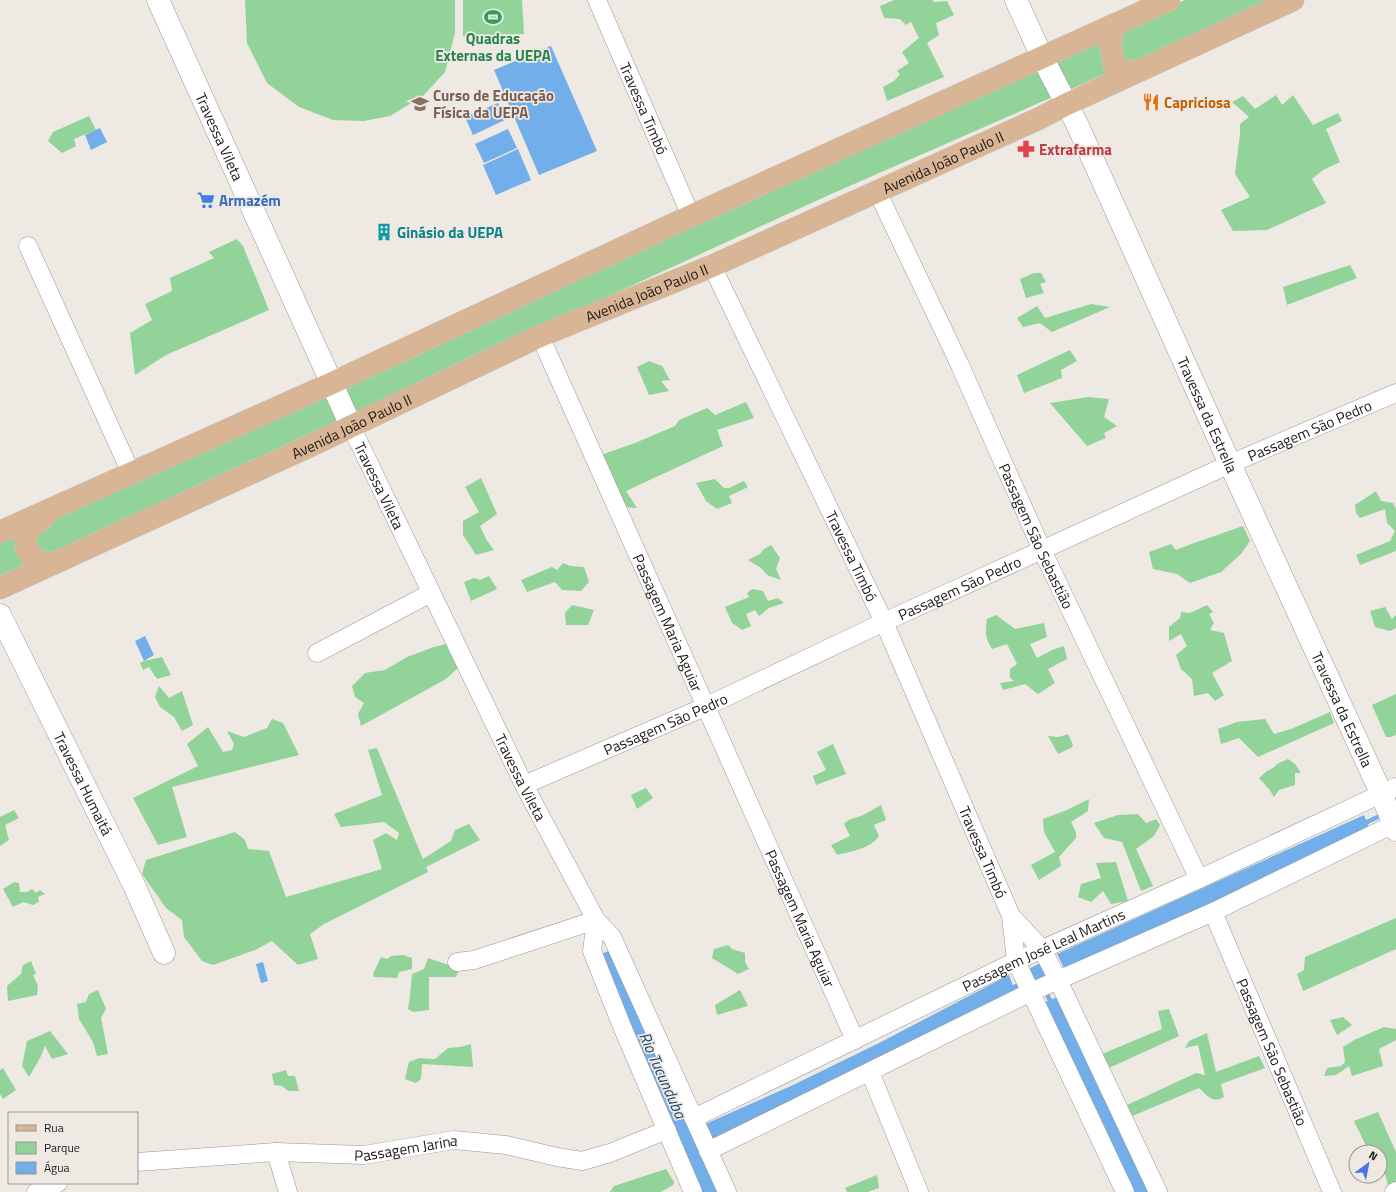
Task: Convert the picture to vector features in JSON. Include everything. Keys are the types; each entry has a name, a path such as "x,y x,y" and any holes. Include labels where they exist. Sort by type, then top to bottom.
{"main road":[{"path":"0,532 330,384 690,216 1169,0"},
{"name":"Avenida João Paulo II","path":"0,588 351,426 540,336 712,266 1038,119 1067,104 1293,0"},
{"path":"1114,25 1110,41 1114,65 1120,71 1124,72 1140,70"},
{"path":"56,562 48,564 31,557 25,542 26,533 61,505"}],"street":[{"name":"Travessa Vileta","path":"158,0 330,384 524,785 596,920 612,937 727,1192"},
{"name":"Travessa Timbó","path":"597,0 690,216"},
{"name":"Travessa da Estrella","path":"1016,0 1042,57 1077,124 1230,464 1388,790 1395,826"},
{"name":"Passagem São Sebastião","path":"877,191 958,363 1042,550 1199,879"},
{"path":"28,246 131,473"},
{"name":"Travessa Timbó","path":"712,266 884,622 1011,916 1018,966 1044,985 1158,1192"},
{"name":"Passagem Maria Aguiar","path":"540,336 707,706 855,1040"},
{"name":"Passagem São Pedro","path":"524,785 707,706 884,622 1230,464 1396,393"},
{"path":"317,653 432,593"},
{"name":"Travessa Humaitá","path":"0,616 134,885 164,953"},
{"name":"Passagem José Leal Martins","path":"694,1118 855,1040 1044,954 1388,790"},
{"path":"708,1151 1044,985 1213,912 1395,826"},
{"name":"Passagem São Sebastião","path":"1213,912 1332,1192"},
{"name":"Travessa Timbó","path":"1011,916 1044,954 1044,985 1125,1192"},
{"path":"457,962 474,960 596,920 592,951 621,1024 693,1192"},
{"path":"870,1072 919,1192"},
{"name":"Passagem Jarina","path":"138,1162 276,1152 364,1155 454,1140 506,1145 557,1157 582,1161 610,1153 667,1130"},
{"path":"276,1152 288,1192"},
{"path":"36,1192 56,1184"}],"green space":[{"path":"245,0 455,0 455,33 445,72 423,96 390,116 364,121 333,120 299,107 267,83 247,43"},
{"name":"Quadras Externas da UEPA","path":"463,0 522,0 524,34 463,36"},
{"path":"894,0 932,0 934,2 947,1 954,15 936,23 939,35 927,43 944,77 887,101 883,87 894,81 900,74 897,71 909,63 902,52 919,38 911,22 906,25 900,19 884,18 880,6"},
{"path":"1185,0 1271,0 829,195 0,576 0,539"},
{"path":"1276,95 1282,105 1293,95 1313,125 1338,113 1342,121 1326,129 1340,162 1323,170 1312,179 1326,203 1267,230 1233,231 1221,210 1250,197 1235,174 1240,124 1249,117 1232,102 1243,96 1255,109"},
{"path":"89,116 96,130 74,139 76,146 62,153 48,141 53,132"},
{"path":"237,239 243,246 269,310 166,355 135,375 130,333 152,320 145,304 172,291 170,278 214,258 209,252"},
{"path":"1350,265 1357,278 1287,305 1283,287"},
{"path":"1034,273 1041,273 1046,282 1040,284 1044,293 1026,298 1020,279"},
{"path":"1091,304 1110,307 1052,332 1040,323 1023,327 1017,318 1037,306 1045,318"},
{"path":"1070,350 1077,361 1061,370 1062,378 1024,393 1017,375"},
{"path":"649,361 662,366 670,380 661,381 669,391 649,395 637,367"},
{"path":"1088,397 1109,399 1104,417 1117,426 1104,433 1106,438 1087,446 1050,403"},
{"path":"746,402 754,418 717,430 723,446 626,491 637,508 621,507 598,456 635,443 675,426 679,420 707,408 715,415"},
{"path":"481,478 497,514 480,526 486,539 494,550 476,555 463,535 463,521 479,512 465,487"},
{"path":"715,479 724,488 729,488 744,481 748,487 729,496 732,503 717,509 706,501 696,483"},
{"path":"1376,491 1381,501 1393,503 1396,509 1396,551 1360,565 1356,555 1390,541 1395,531 1387,523 1385,509 1360,518 1356,513 1355,505"},
{"path":"1243,526 1250,541 1241,554 1221,572 1190,583 1177,574 1153,569 1149,552 1171,544 1176,550"},
{"path":"771,545 780,558 776,569 781,580 767,575 761,568 748,560 760,554"},
{"path":"563,563 570,566 584,567 589,582 581,591 562,590 555,582 527,592 521,580 552,567 557,570"},
{"path":"489,576 497,589 471,601 464,582 474,578 480,580"},
{"path":"752,589 763,591 768,601 778,598 784,603 769,608 759,616 755,610 746,614 751,626 742,630 732,623 725,607 749,597 747,593"},
{"path":"572,605 594,610 588,625 566,625 565,613"},
{"path":"1207,605 1213,612 1209,614 1214,623 1210,630 1224,633 1232,661 1212,673 1224,695 1215,701 1208,693 1194,696 1192,679 1181,669 1176,655 1187,646 1181,634 1169,641 1169,627 1180,618 1181,612 1190,613"},
{"path":"1385,607 1392,619 1396,615 1396,628 1390,631 1375,627 1370,611"},
{"path":"996,615 1015,629 1044,623 1047,637 1030,644 1037,658 1052,650 1064,646 1067,659 1048,669 1055,683 1038,694 1025,684 1003,690 1000,683 1014,681 1010,678 1010,669 1017,664 1007,644 992,649 988,641 986,631 987,619"},
{"path":"450,643 461,665 446,679 361,726 358,714 364,703 355,697 352,686 365,673 385,670 407,657"},
{"path":"162,657 171,675 157,679 149,667 143,670 140,663"},
{"path":"159,686 169,698 182,691 193,725 182,731 174,717 160,707 155,697"},
{"path":"1396,694 1396,735 1386,737 1372,705"},
{"path":"1330,712 1334,723 1258,757 1239,738 1221,744 1218,729 1237,722 1265,719 1274,734 1291,729"},
{"path":"272,719 283,723 299,755 172,787 187,837 158,845 133,798 198,766 187,744 208,727 223,752 232,750 234,744 227,731 244,737 267,728"},
{"path":"1068,734 1073,745 1071,748 1058,754 1048,736 1059,737"},
{"path":"833,744 846,774 816,785 813,776 826,770 817,752"},
{"path":"377,748 423,859 451,841 455,830 469,824 480,840 426,867 428,872 324,924 310,934 318,959 298,965 272,941 255,950 213,965 202,961 184,937 182,920 166,908 142,874 146,860 235,832 245,840 248,849 269,851 286,897 382,869 373,840 386,833 397,840 399,833 384,822 341,827 334,814 382,795 368,750"},
{"path":"1288,759 1295,764 1301,773 1295,773 1295,785 1279,790 1274,797 1259,778 1277,764"},
{"path":"646,788 653,798 637,809 631,795"},
{"path":"1089,799 1088,811 1071,822 1076,832 1076,838 1059,857 1061,866 1039,880 1031,865 1055,852 1044,832 1043,819 1067,810"},
{"path":"881,805 886,820 874,825 879,836 866,847 837,855 831,845 850,836 844,824"},
{"path":"14,810 19,818 5,825 9,840 0,846 0,817"},
{"path":"1138,814 1146,823 1156,819 1160,825 1154,836 1136,849 1153,886 1141,891 1122,842 1104,838 1094,823 1118,815"},
{"path":"1116,862 1128,901 1111,904 1103,891 1091,902 1078,897 1081,884 1101,878 1096,863"},
{"path":"14,882 19,883 20,892 27,892 32,889 36,893 40,890 45,894 38,897 39,902 33,905 23,902 13,907 3,889"},
{"path":"1396,918 1396,949 1303,991 1297,974 1304,970 1305,957"},
{"path":"728,945 732,949 745,953 745,962 749,969 738,974 712,958 714,949"},
{"path":"403,955 412,958 412,969 399,972 397,978 374,977 373,974 381,957 387,959 391,956"},
{"path":"428,958 446,964 461,965 456,977 429,977 429,1010 413,1012 408,1009 412,974 424,969"},
{"path":"31,961 36,974 33,975 38,986 37,995 8,1001 7,986 21,974 23,965"},
{"path":"98,990 106,1009 101,1018 108,1054 97,1056 93,1042 79,1019 77,1004 86,1002 89,994"},
{"path":"740,990 748,1006 717,1015 715,1005"},
{"path":"1169,1009 1179,1036 1109,1068 1102,1054 1162,1029 1158,1011"},
{"path":"1343,1017 1352,1025 1337,1035 1330,1020"},
{"path":"1384,1027 1396,1029 1396,1040 1379,1049 1383,1066 1352,1076 1349,1066 1336,1075 1324,1076 1327,1068 1341,1066 1345,1062 1343,1047 1354,1040"},
{"path":"50,1031 68,1054 52,1059 45,1046 29,1077 22,1066 27,1041"},
{"path":"1207,1033 1216,1072 1259,1056 1265,1068 1221,1084 1224,1097 1220,1099 1216,1100 1210,1098 1199,1088 1130,1117 1125,1106 1196,1073 1205,1075 1198,1045 1185,1048 1189,1041"},
{"path":"471,1044 473,1067 422,1064 421,1079 416,1083 405,1079 409,1062 419,1058 435,1059 448,1048"},
{"path":"3,1068 16,1090 3,1099 0,1094 0,1070"},
{"path":"286,1070 288,1076 295,1076 299,1091 288,1091 282,1086 274,1085 272,1074"},
{"path":"1378,1112 1396,1152 1396,1183 1388,1186 1388,1144 1365,1144 1354,1121"},
{"path":"666,1169 674,1182 673,1185 661,1192 610,1192 614,1186"},
{"path":"877,1175 879,1188 868,1192 847,1192 845,1188"}],"water":[{"path":"551,46 597,151 539,175 494,70"},
{"path":"498,103 505,120 473,135 465,117"},
{"path":"100,128 107,142 91,150 85,135"},
{"path":"508,129 517,148 484,163 475,144"},
{"path":"518,149 531,180 496,195 483,165"},
{"path":"145,636 154,655 144,661 135,641"},
{"path":"1364,815 1370,830 1065,970 1057,954"},
{"name":"Rio Tucunduba","path":"611,950 721,1192 702,1192 599,955"},
{"path":"263,962 268,981 261,983 256,964"},
{"path":"1042,962 1050,979 1031,988 1023,972"},
{"path":"1009,975 1016,994 711,1142 703,1125 793,1085 879,1043"},
{"path":"1057,997 1150,1192 1134,1192 1094,1104 1043,1003"}],"waterway":[{"path":"1363,824 1384,814"},
{"path":"1008,990 1023,983"},
{"path":"1045,990 1052,1005"}],"place":[{"name":"Quadras Externas da UEPA","path":"493,17"},
{"name":"Capriciosa","path":"1151,102"},
{"name":"Curso de Educação Física da UEPA","path":"420,104"},
{"name":"Extrafarma","path":"1026,149"},
{"name":"Armazém","path":"206,200"},
{"name":"Ginásio da UEPA","path":"384,232"}]}
